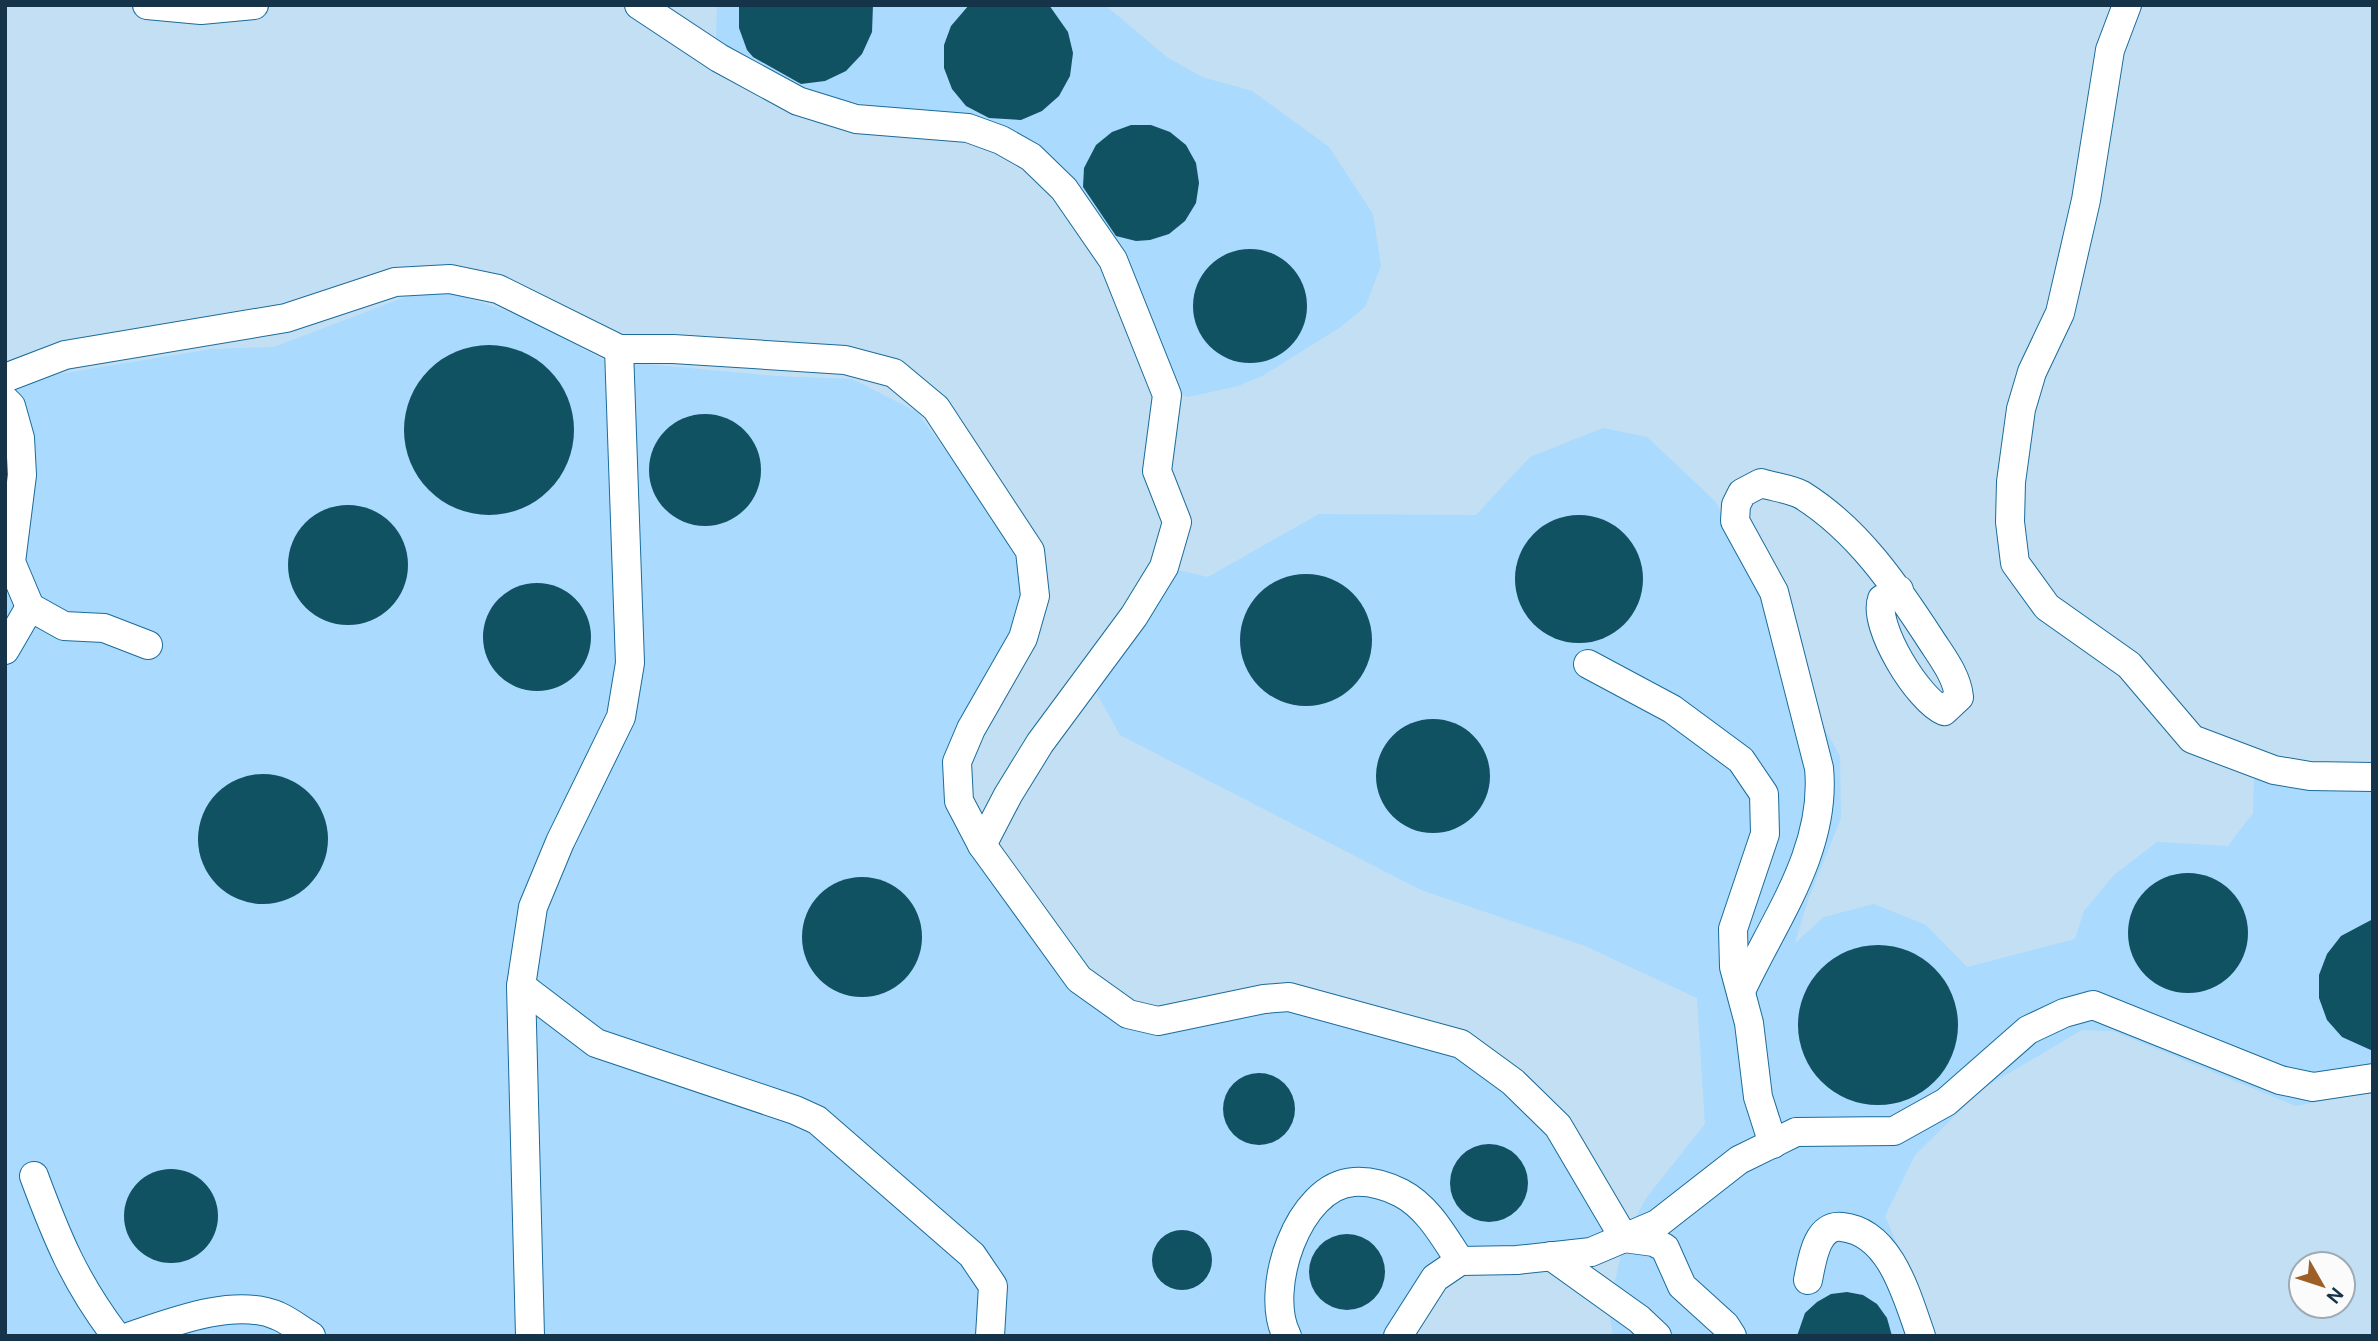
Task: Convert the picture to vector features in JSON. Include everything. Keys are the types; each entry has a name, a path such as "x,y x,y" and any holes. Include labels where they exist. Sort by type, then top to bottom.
{"lane":[{"path":"147,5 201,10 254,5"},
{"path":"639,5 719,58 798,101 856,119 968,128 1002,140 1031,158 1064,189 1113,260 1167,395 1157,471 1177,522 1164,567 1134,616 1040,743 1008,795 982,845"},
{"path":"2127,5 2110,50 2086,200 2060,313 2032,372 2021,409 2011,482 2010,522 2015,563 2048,607 2129,665 2192,739 2274,770 2310,776 2373,777"},
{"path":"5,378 65,355 286,318 395,282 450,279 498,289 619,349 673,349 845,360 894,373 936,408 1030,551 1035,596 1023,638 971,729 957,762 958,801 982,845 1079,979 1128,1014 1158,1021 1264,999 1289,997 1461,1044 1513,1082 1558,1126 1624,1238"},
{"path":"524,1334 521,986 533,907 560,842 621,717 630,663 619,349"},
{"path":"5,400 11,406 20,438 22,475 11,562 30,607 64,626 104,628 148,645"},
{"path":"1741,991 1760,949 1795,890 1822,797 1819,768 1774,592 1735,521 1742,494 1761,483 1801,494 1847,532 1899,590"},
{"path":"5,650 30,607"},
{"path":"1588,664 1672,709 1741,760 1764,794 1765,834 1733,929 1734,967 1749,1023 1758,1097 1773,1144"},
{"path":"521,986 596,1043 795,1110 817,1120 972,1255 993,1286 990,1336"},
{"path":"1398,1336 1435,1278 1461,1261 1591,1252 1657,1224 1739,1160 1796,1132 1894,1131 1947,1102 2028,1030 2064,1013 2093,1005 2280,1080 2313,1087 2373,1078"},
{"path":"34,1176 63,1253 79,1284 116,1336"},
{"path":"1287,1336 1279,1302 1280,1274 1288,1249 1320,1197 1333,1189 1353,1181 1379,1184 1402,1193 1434,1222 1461,1261"},
{"path":"1808,1280 1814,1252 1823,1233 1834,1226 1856,1228 1868,1236 1889,1260 1921,1336"},
{"path":"1624,1238 1654,1242 1665,1248 1682,1286 1725,1325 1732,1336"},
{"path":"1551,1256 1639,1319 1657,1336"},
{"path":"131,1336 193,1315 246,1309 277,1315 311,1336"}],"shaded area":[{"path":"717,5 1105,5 1168,58 1202,77 1252,91 1329,147 1373,214 1381,266 1365,307 1339,328 1262,376 1238,386 1188,397 1168,389 1125,285 1056,175 932,115 833,99 748,68 716,39"},
{"path":"413,294 455,294 527,318 603,360 776,376 852,379 917,412 992,514 1035,596 957,762 982,845 1128,1014 1264,999 1461,1044 1513,1082 1624,1237 1647,1197 1705,1124 1697,998 1585,946 1421,890 1120,735 1087,676 1164,567 1208,577 1319,514 1476,515 1530,457 1603,428 1647,437 1716,502 1815,712 1840,756 1841,818 1808,900 1795,943 1824,917 1874,904 1926,925 1967,967 2075,939 2084,911 2114,875 2157,842 2228,846 2253,813 2254,777 2340,786 2373,793 2373,1091 2296,1106 2113,1031 2082,1030 1982,1089 1915,1155 1885,1216 1936,1336 1613,1336 1609,1310 1624,1239 1460,1261 1398,1336 5,1336 5,396 47,376 212,349 274,347"}],"building":[{"path":"739,5 873,5 872,32 862,54 846,71 825,81 801,84 753,57 747,50 739,28"},
{"path":"969,5 1049,5 1068,32 1073,53 1070,76 1059,96 1042,111 1021,120 989,118 966,106 952,89 944,68 944,45 951,26"},
{"path":"1131,125 1151,125 1170,132 1186,145 1196,163 1199,183 1196,203 1185,221 1169,234 1150,240 1136,241 1116,236 1083,187 1084,168 1096,145 1112,132"},
{"path":"1250,249 1272,253 1291,265 1303,284 1307,306 1303,328 1291,347 1272,359 1250,363 1228,359 1209,347 1197,328 1193,306 1197,284 1209,265 1228,253"},
{"path":"489,345 522,351 549,370 568,397 574,430 568,463 549,490 522,509 489,515 456,509 429,490 410,463 404,430 410,397 429,370 456,351"},
{"path":"705,414 726,418 745,430 757,449 761,470 757,491 745,510 726,522 705,526 684,522 665,510 653,491 649,470 653,449 665,430 684,418"},
{"path":"348,505 371,510 390,523 403,542 408,565 403,588 390,607 371,620 348,625 325,620 306,607 293,588 288,565 293,542 306,523 325,510"},
{"path":"1579,515 1604,520 1624,534 1638,554 1643,579 1638,604 1624,624 1604,638 1579,643 1554,638 1534,624 1520,604 1515,579 1520,554 1534,534 1554,520"},
{"path":"1306,574 1331,579 1353,593 1367,615 1372,640 1367,665 1353,687 1331,701 1306,706 1281,701 1259,687 1245,665 1240,640 1245,615 1259,593 1281,579"},
{"path":"537,583 558,587 575,599 587,616 591,637 587,658 575,675 558,687 537,691 516,687 499,675 487,658 483,637 487,616 499,599 516,587"},
{"path":"1433,719 1455,724 1473,736 1485,754 1490,776 1485,798 1473,816 1455,828 1433,833 1411,828 1393,816 1381,798 1376,776 1381,754 1393,736 1411,724"},
{"path":"263,774 288,779 309,793 323,814 328,839 323,864 309,885 288,899 263,904 238,899 217,885 203,864 198,839 203,814 217,793 238,779"},
{"path":"2188,873 2211,878 2230,891 2243,910 2248,933 2243,956 2230,975 2211,988 2188,993 2165,988 2146,975 2133,956 2128,933 2133,910 2146,891 2165,878"},
{"path":"862,877 885,882 904,895 917,914 922,937 917,960 904,979 885,992 862,997 839,992 820,979 807,960 802,937 807,914 820,895 839,882"},
{"path":"2373,919 2373,1051 2342,1037 2327,1020 2319,998 2319,975 2327,954 2341,936"},
{"path":"1878,945 1909,951 1935,968 1952,994 1958,1025 1952,1056 1935,1082 1909,1099 1878,1105 1847,1099 1821,1082 1804,1056 1798,1025 1804,994 1821,968 1847,951"},
{"path":"1259,1073 1279,1079 1289,1089 1295,1109 1289,1129 1279,1139 1259,1145 1239,1139 1229,1129 1223,1109 1229,1089 1239,1079"},
{"path":"1481,1144 1497,1144 1511,1150 1522,1161 1528,1175 1528,1191 1522,1205 1511,1216 1497,1222 1481,1222 1467,1216 1456,1205 1450,1191 1450,1175 1456,1161 1467,1150"},
{"path":"171,1169 189,1172 204,1183 215,1198 218,1216 215,1234 204,1249 189,1260 171,1263 153,1260 138,1249 127,1234 124,1216 127,1198 138,1183 153,1172"},
{"path":"1176,1230 1188,1230 1207,1243 1212,1260 1210,1272 1199,1285 1188,1290 1176,1290 1157,1277 1152,1266 1152,1254 1165,1235"},
{"path":"1347,1234 1362,1237 1374,1245 1382,1257 1385,1272 1382,1287 1374,1299 1362,1307 1347,1310 1332,1307 1320,1299 1312,1287 1309,1272 1312,1257 1320,1245 1332,1237"},
{"path":"1847,1292 1863,1295 1877,1304 1887,1318 1892,1336 1797,1336 1805,1313 1817,1302 1831,1294"}]}
